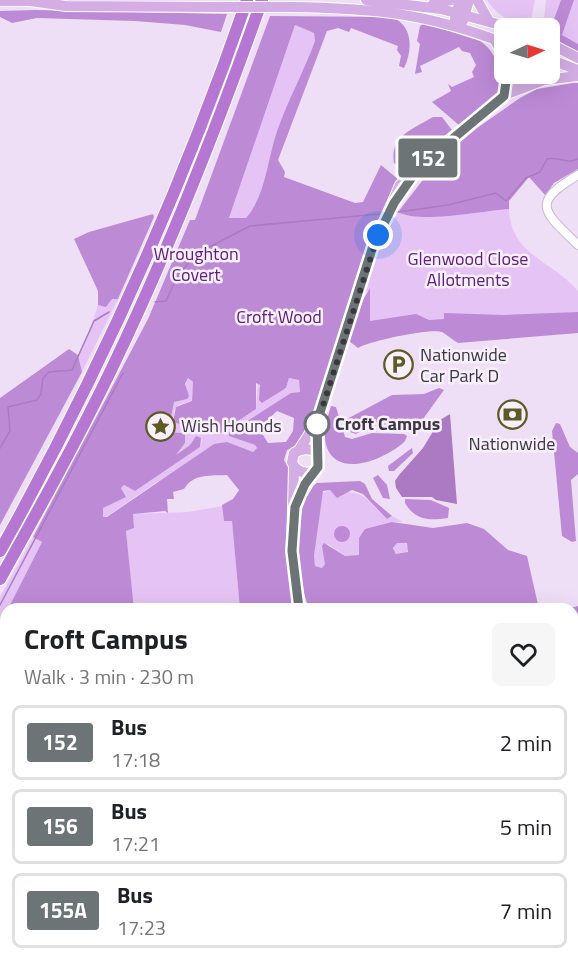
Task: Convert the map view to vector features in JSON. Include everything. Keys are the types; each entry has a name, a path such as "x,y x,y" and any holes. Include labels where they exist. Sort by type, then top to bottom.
{"highway":[{"path":"0,550 78,407 142,270 216,89 247,0"},
{"path":"0,579 78,435 142,303 194,184 262,0"}],"main road":[{"path":"0,0 383,10 417,15 494,39"},
{"path":"366,0 461,13 492,22"},
{"path":"414,5 451,0"},
{"path":"460,0 461,13"},
{"path":"457,26 461,13 469,0"},
{"path":"477,0 492,22"},
{"path":"560,48 578,58"},
{"path":"560,63 578,70"},
{"path":"299,603 292,551 295,507 292,458 317,422 369,257 400,185 409,179 436,151 504,96 534,82 578,76"},
{"path":"504,96 510,84"},
{"path":"295,507 319,462 317,422"},
{"path":"299,450 313,450 318,455"},
{"path":"294,467 305,473 315,471"}],"street":[{"path":"578,175 554,189 547,205 551,217 578,245"}],"green space":[{"path":"487,0 535,0 531,18 505,18"},
{"path":"546,0 561,0 554,18 544,18"},
{"path":"561,0 574,0 562,35 578,44 578,53 560,42 560,18 554,18"},
{"path":"574,0 578,0 578,44 562,35"},
{"path":"0,11 227,14 221,32 185,25 135,21 37,18 12,23 0,17"},
{"name":"Croft Wood","path":"270,16 391,17 404,25 410,46 404,68 399,66 401,56 397,50 398,46 351,28 349,32 338,28 327,31 278,160 285,172 284,177 355,203 363,202 381,165 399,180 360,267 329,375 315,413 296,448 287,450 284,460 291,472 287,538 295,603 239,603 232,521 224,521 222,505 233,499 239,490 227,475 198,478 184,489 173,492 174,499 167,499 168,513 165,511 133,514 134,528 126,531 133,603 11,603 42,542 33,537 148,319 190,220 195,220","holes":["295,25 314,33 315,41 277,131 258,199 246,218 229,218","188,378 193,382 192,401 176,407 173,422 217,435 256,409 256,383 260,385 259,400 262,403 286,388 289,378 299,380 300,392 291,393 229,433 229,436 255,445 257,448 253,452 227,442 214,444 107,517 103,517 103,508 126,497 121,488 124,485 135,491 200,447 201,438 196,436 190,445 176,455 185,443 185,433 158,432 151,424 155,418 170,422 174,402 187,399 189,396 185,384","277,411 294,418 293,431 286,442 268,443 260,430 262,425"]},
{"path":"424,23 480,41 494,56 494,84 500,84 498,92 491,103 460,126 432,102 451,91 448,84 452,87 474,77 472,72 476,65 470,53 462,51 459,47 420,66 422,72 415,74 420,44 417,41 420,26"},
{"path":"295,25 314,33 315,41 277,131 258,199 246,218 229,218"},
{"path":"578,83 578,169 554,183 545,195 529,177 509,201 509,209 435,217 420,217 398,212 436,163 477,128 537,89"},
{"path":"433,117 442,117 452,130 404,172 394,163 395,146 399,139 411,129"},
{"name":"Glenwood Close Allotments","path":"509,209 511,225 525,247 578,291 578,321 370,321 369,289 364,295 380,245 398,212 420,217 435,217"},
{"name":"Wroughton Covert","path":"153,214 154,217 118,299 112,299 106,307 98,305 98,291 74,239 89,232"},
{"path":"370,288 370,321 416,314 429,320 444,319 444,313 503,315 578,312 578,333 458,343 442,332 436,331 413,333 358,348 349,341 360,305"},
{"path":"112,299 118,299 82,372 78,355 88,336 98,305 106,306"},
{"path":"69,349 78,355 82,372 0,525 0,398"},
{"path":"188,378 193,382 192,401 178,405 174,411 173,422 217,435 256,409 258,382 261,391 259,396 286,389 289,378 299,380 300,392 229,436 255,445 257,448 253,453 157,482 103,517 103,508 123,491 121,488 124,485 135,491 200,447 202,440 196,436 190,445 176,455 185,443 185,433 158,432 151,424 155,418 170,422 172,405 176,400 180,401"},
{"path":"439,388 444,390 423,419 380,420 356,434 347,431 345,420 392,395 424,394"},
{"path":"331,406 336,407 345,437 352,439 372,433 404,434 407,436 405,441 377,459 353,464 342,463 333,458 326,443 326,427"},
{"path":"423,419 412,435 402,427 396,426 361,432 380,420"},
{"path":"556,423 560,424 570,447 578,453 578,474 571,480 576,541 572,542 562,536 552,431"},
{"path":"412,448 413,453 394,471 389,471 388,466"},
{"path":"378,475 387,485 390,499 383,498 373,478"},
{"path":"360,481 365,484 372,499 392,516 387,519 363,494 352,490 337,498 330,490 323,491 314,556 315,566 322,568 325,564 322,546 324,543 345,556 359,555 359,538 365,529 392,522 433,528 467,523 484,529 508,550 527,556 538,603 308,603 302,582 299,543 303,506 309,492 317,483","holes":["397,543 407,543 408,552 396,554 393,548"]},
{"path":"330,490 351,492 362,496 387,519 392,516 403,522 392,522 359,538 359,555 345,556 328,544 325,564 322,568 315,566 314,556 322,493"},
{"path":"405,499 431,500 449,508 448,518 428,519 418,516 409,509"},
{"path":"223,506 224,521 232,521 239,603 133,603 126,531 134,528 132,514 188,512"},
{"path":"339,526 345,526 350,534 348,540 339,542 334,537 334,531"},
{"path":"33,537 42,542 11,603 0,603 0,597"},
{"path":"398,541 404,541 408,548 404,555 398,555 394,551 394,545"}],"shaded area":[{"path":"450,414 457,504 436,500 432,497 402,497 396,488 395,481 423,448 440,420"}],"waterway":[{"path":"398,212 448,205 496,193 506,201 526,178 540,172 547,159 570,161 578,159"},
{"path":"155,302 166,301 177,277 196,254 250,226 379,214"},
{"path":"0,448 10,431 8,407 37,400 41,394 43,378 49,372 72,370 94,321 109,312"},
{"path":"1,603 123,373"}],"bus line":[{"name":"152","path":"298,603 292,551 295,507 305,484 318,467 317,422 373,246 394,203 408,185 409,179 436,151 499,101 504,96 506,84"}],"place":[{"name":"Nationwide Car Park D","path":"399,365"},
{"name":"Nationwide","path":"512,415"},
{"name":"Croft Campus","path":"317,424"},
{"name":"Wish Hounds","path":"160,426"}],"route":[{"path":"317,424 369,257 378,235"}]}
